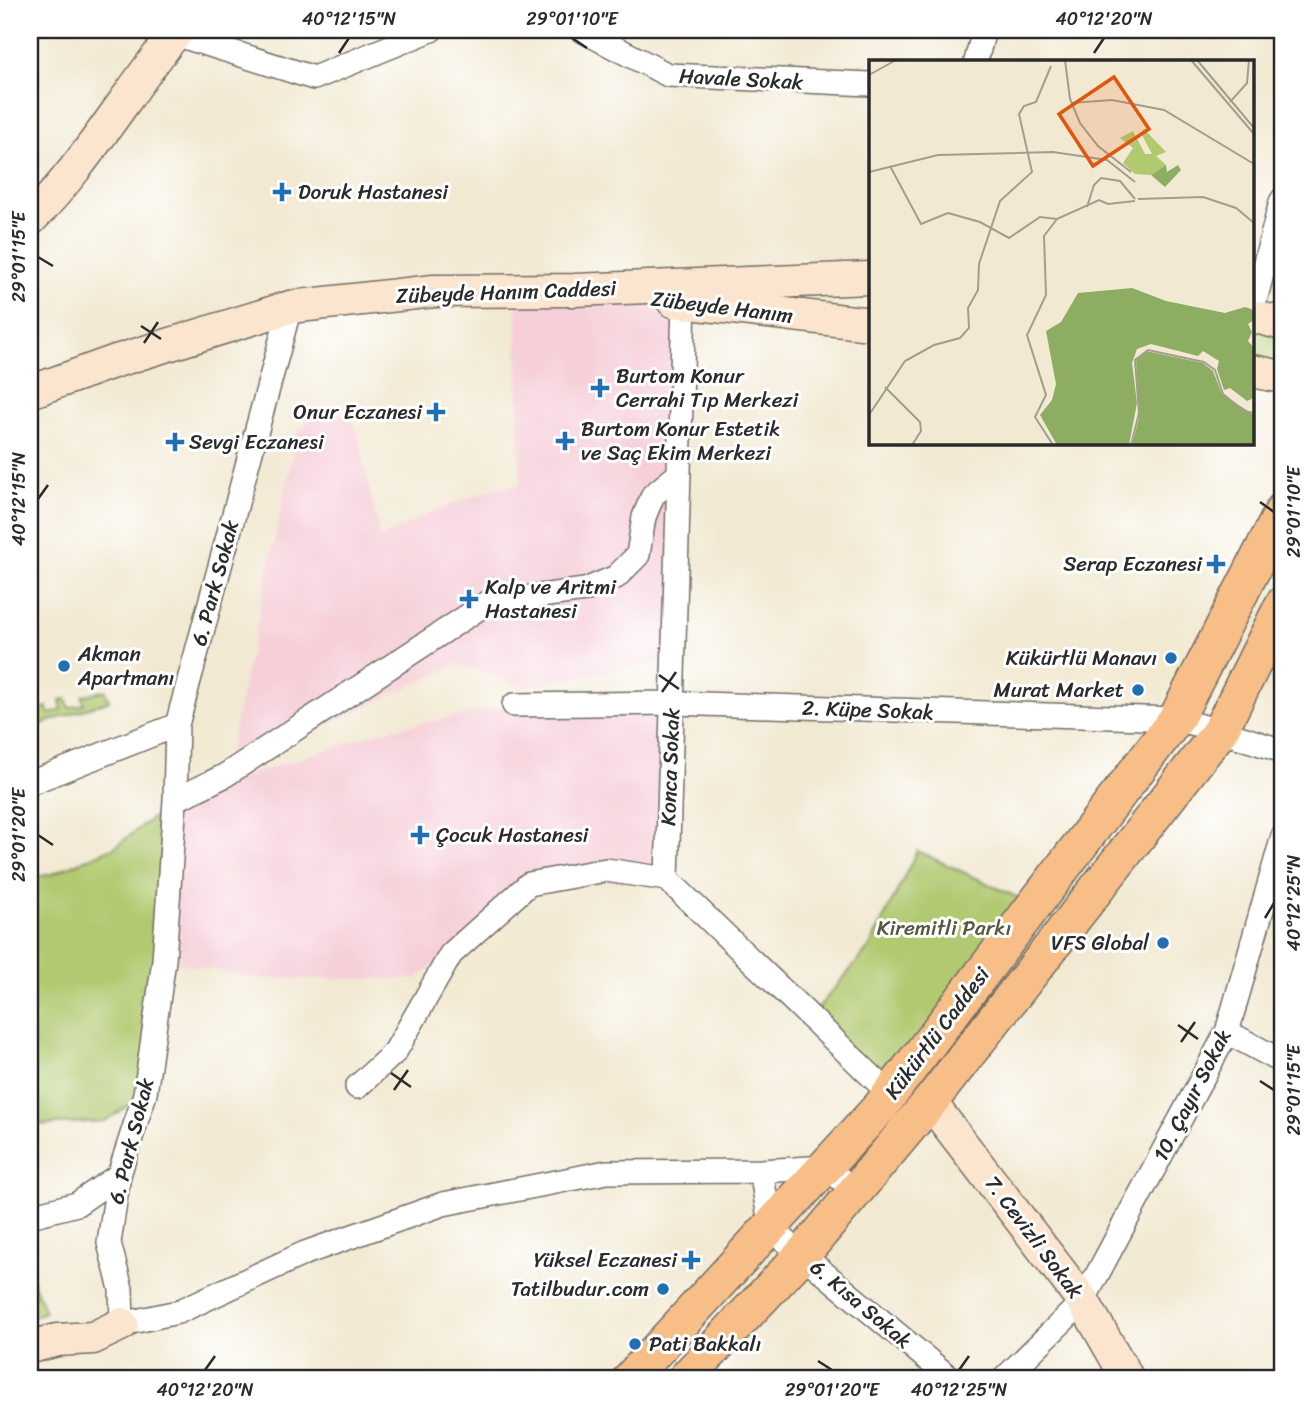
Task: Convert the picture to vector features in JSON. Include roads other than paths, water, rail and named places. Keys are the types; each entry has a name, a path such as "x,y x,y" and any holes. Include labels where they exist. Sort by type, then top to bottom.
{"main road":[{"path":"30,220 90,151 176,32"},
{"name":"Zübeyde Hanım Caddesi","path":"30,392 113,362 290,307 434,291 574,290 869,278"},
{"name":"Zübeyde Hanım","path":"574,290 869,324"},
{"path":"1254,315 1283,324"},
{"path":"1254,371 1283,377"},
{"name":"Kükürtlü Caddesi","path":"630,1379 771,1229 890,1094 1176,719 1283,510"},
{"name":"Kükürtlü Caddesi","path":"685,1379 802,1255 930,1102 1220,731 1283,604"},
{"name":"7. Cevizli Sokak","path":"930,1102 1083,1301 1128,1379"},
{"path":"30,1347 57,1340 93,1338 122,1324"}],"street":[{"path":"176,32 314,78 431,30"},
{"name":"Havale Sokak","path":"580,30 668,75 869,84"},
{"path":"976,60 984,30"},
{"path":"1254,307 1283,199"},
{"name":"Konca Sokak","path":"667,879 684,302"},
{"name":"6. Park Sokak","path":"122,1324 121,1290 109,1243 119,1175 145,1094 164,960 177,724 290,307"},
{"path":"174,800 224,776 487,603 585,590 617,577 638,555 644,517 653,495 679,474"},
{"name":"2. Küpe Sokak","path":"514,705 672,704 1176,719 1283,751"},
{"path":"30,783 177,724"},
{"name":"10. Çayır Sokak","path":"1004,1379 1083,1301 1227,1031 1283,836"},
{"path":"357,1087 395,1052 451,954 529,884 606,870 667,879 890,1094"},
{"path":"1227,1031 1283,1062"},
{"path":"122,1324 178,1312 305,1253 443,1204 607,1172 761,1171 826,1167 855,1191"},
{"path":"761,1171 771,1229"},
{"path":"30,1216 77,1203 119,1175"},
{"name":"6. Kısa Sokak","path":"771,1229 951,1379"}],"place":[{"name":"Doruk Hastanesi","path":"282,192"},
{"name":"Burtom Konur Cerrahi Tıp Merkezi","path":"600,388"},
{"name":"Onur Eczanesi","path":"436,412"},
{"name":"Burtom Konur Estetik ve Saç Ekim Merkezi","path":"565,441"},
{"name":"Sevgi Eczanesi","path":"175,442"},
{"name":"Serap Eczanesi","path":"1216,564"},
{"name":"Kalp ve Aritmi Hastanesi","path":"469,599"},
{"name":"Kükürtlü Manavı","path":"1171,658"},
{"name":"Akman Apartmanı","path":"64,666"},
{"name":"Murat Market","path":"1138,690"},
{"name":"Çocuk Hastanesi","path":"420,835"},
{"name":"VFS Global","path":"1163,943"},
{"name":"Yüksel Eczanesi","path":"691,1260"},
{"name":"Tatilbudur.com","path":"663,1289"},
{"name":"Pati Bakkalı","path":"635,1344"}],"park label":[{"name":"Kiremitli Parkı","path":"944,928"}]}
